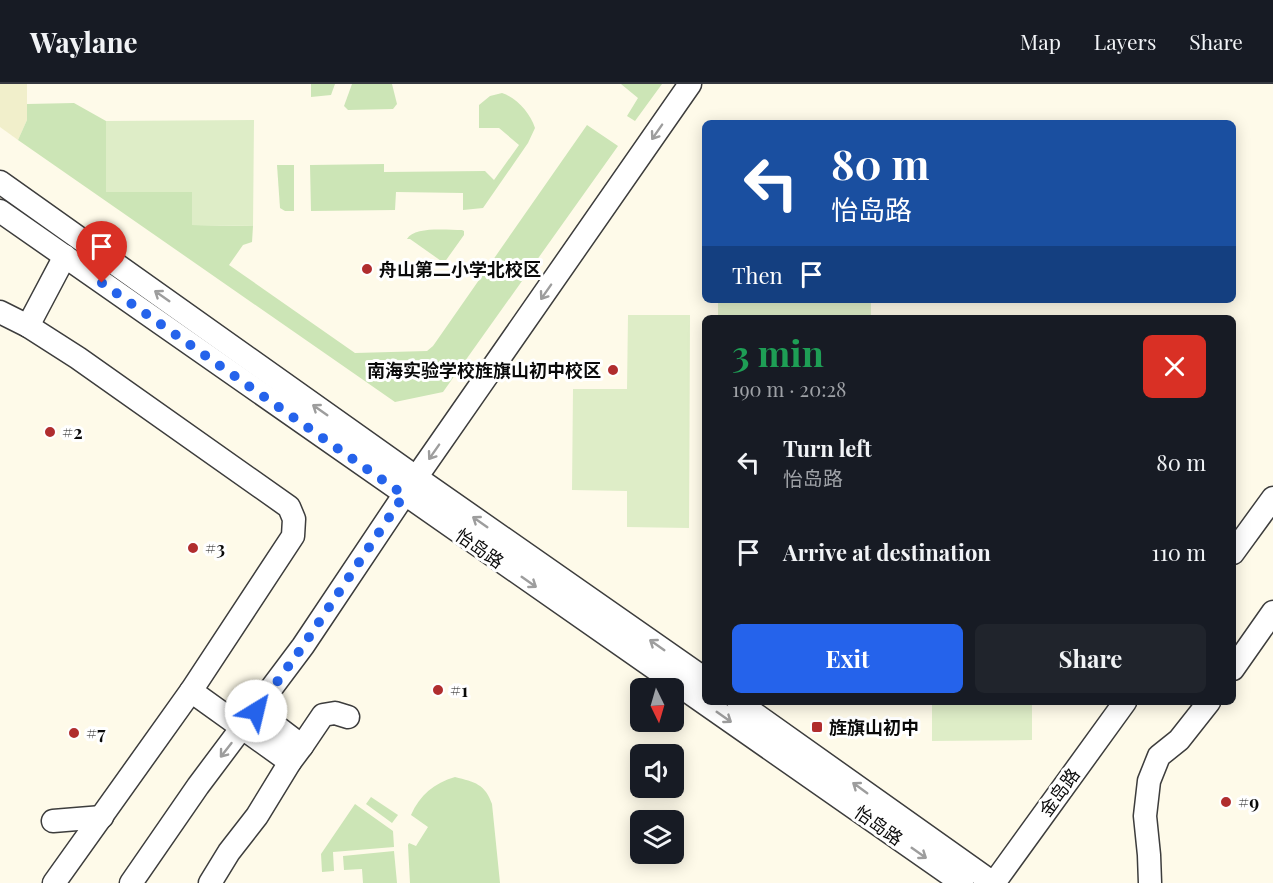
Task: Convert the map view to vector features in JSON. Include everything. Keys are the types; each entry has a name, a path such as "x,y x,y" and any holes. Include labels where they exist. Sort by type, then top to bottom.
{"street":[{"path":"131,883 198,786 303,646 410,487 690,84"},
{"path":"0,182 410,487 702,677"},
{"name":"怡岛路","path":"0,211 410,487 702,696"},
{"path":"28,326 64,256"},
{"path":"0,312 28,326 87,364 289,507 294,519 293,536 192,691 54,883"},
{"path":"1236,549 1273,498"},
{"path":"1236,665 1273,612"},
{"path":"192,691 249,719 296,754"},
{"name":"怡岛路","path":"714,705 962,883"},
{"path":"742,705 993,883"},
{"name":"金岛路","path":"993,883 1123,705"},
{"path":"1150,883 1145,816 1149,781 1159,756 1179,740 1207,705"},
{"path":"210,883 323,715 335,713 348,717"},
{"path":"53,821 102,817"}],"shaded area":[{"path":"0,84 27,84 27,120 18,140 0,127"}],"green space":[{"path":"311,84 335,84 331,95 311,97"},
{"path":"352,84 392,84 397,104 393,109 348,110 344,106"},
{"path":"621,84 662,84 635,121 627,116 638,98"},
{"path":"502,93 513,98 522,107 535,128 528,143 483,208 463,210 463,193 396,192 395,210 311,211 310,165 384,164 384,172 485,171 494,180 519,145 499,128 479,128 479,105 490,96"},
{"path":"74,103 106,121 106,192 193,192 192,225 253,226 252,242 243,245 229,265 355,353 427,351 433,346 587,125 618,146 443,392 395,402 18,140 27,120 27,104"},
{"path":"254,120 253,226 192,225 192,192 106,192 106,121"},
{"path":"277,165 294,165 294,211 285,211 280,208"},
{"path":"424,230 462,230 464,235 444,263 407,239 416,232"},
{"path":"718,303 871,303 871,315 718,315"},
{"path":"628,315 690,315 689,528 627,527 627,491 572,490 573,389 627,389"},
{"path":"932,705 1032,705 1032,740 932,741"},
{"path":"455,777 478,785 486,792 492,804 500,883 410,883 408,845 409,843 416,846 428,827 411,815 428,791"},
{"path":"371,797 398,815 392,823 366,804"},
{"path":"355,804 393,831 394,847 333,852 334,871 322,872 321,854"},
{"path":"394,851 397,883 363,883 362,869 344,870 343,856"}],"place":[{"name":"舟山第二小学北校区","path":"367,269"},
{"name":"南海实验学校旌旗山初中校区","path":"613,370"},
{"name":"#2","path":"50,432"},
{"name":"#3","path":"193,548"},
{"name":"#1","path":"438,690"},
{"name":"旌旗山初中","path":"817,727"},
{"name":"#7","path":"74,733"},
{"name":"#9","path":"1226,802"}],"route":[{"path":"102,283 404,495 303,646 256,711"}]}
